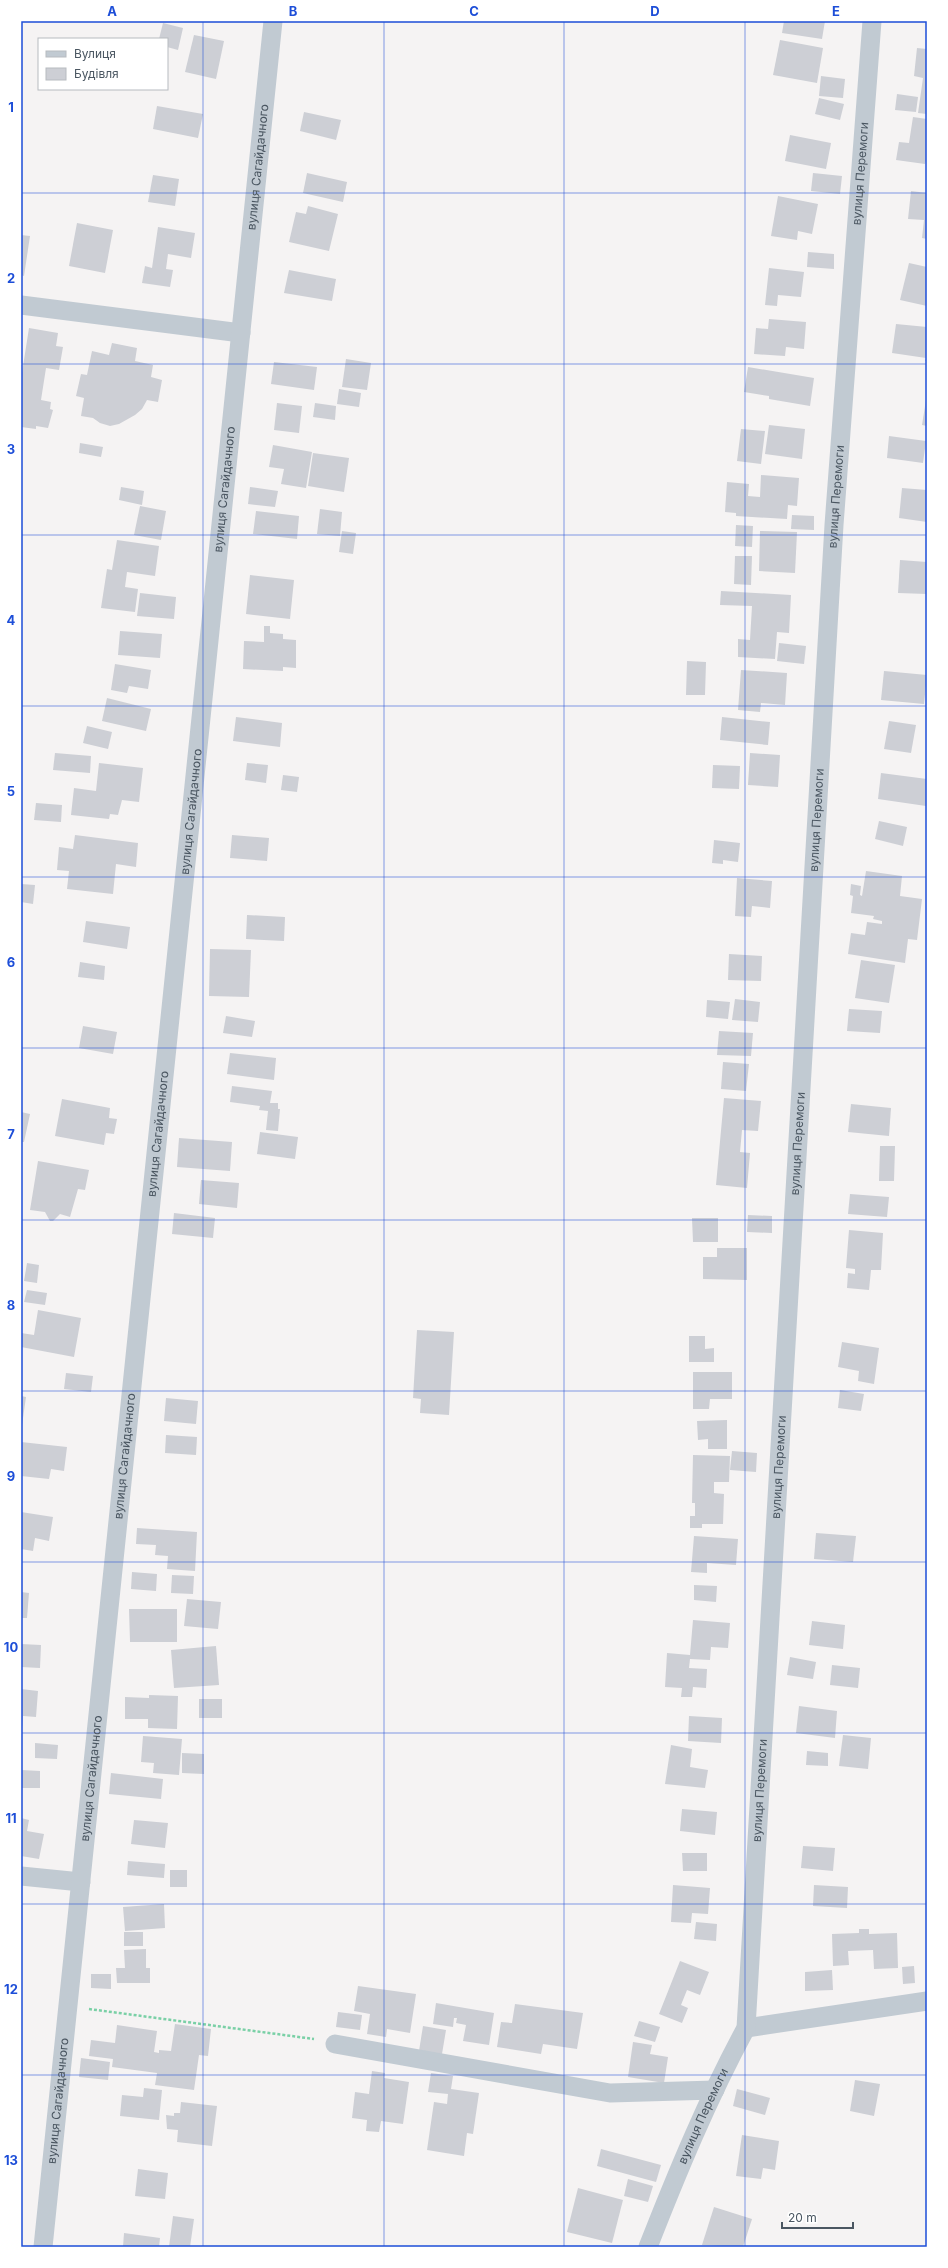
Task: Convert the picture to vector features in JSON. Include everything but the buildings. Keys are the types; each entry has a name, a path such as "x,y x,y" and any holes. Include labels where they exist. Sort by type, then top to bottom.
{"street":[{"name":"вулиця Сагайдачного","path":"43,2247 66,2007 81,1882 273,21"},
{"name":"вулиця Перемоги","path":"648,2247 672,2184 714,2090 746,2028 833,541 872,21"},
{"path":"21,305 241,332"},
{"path":"21,1876 81,1882"},
{"path":"746,2028 927,2001"},
{"path":"335,2044 610,2093 714,2090"}],"path":[{"path":"66,2007 310,2038 335,2044"}]}
